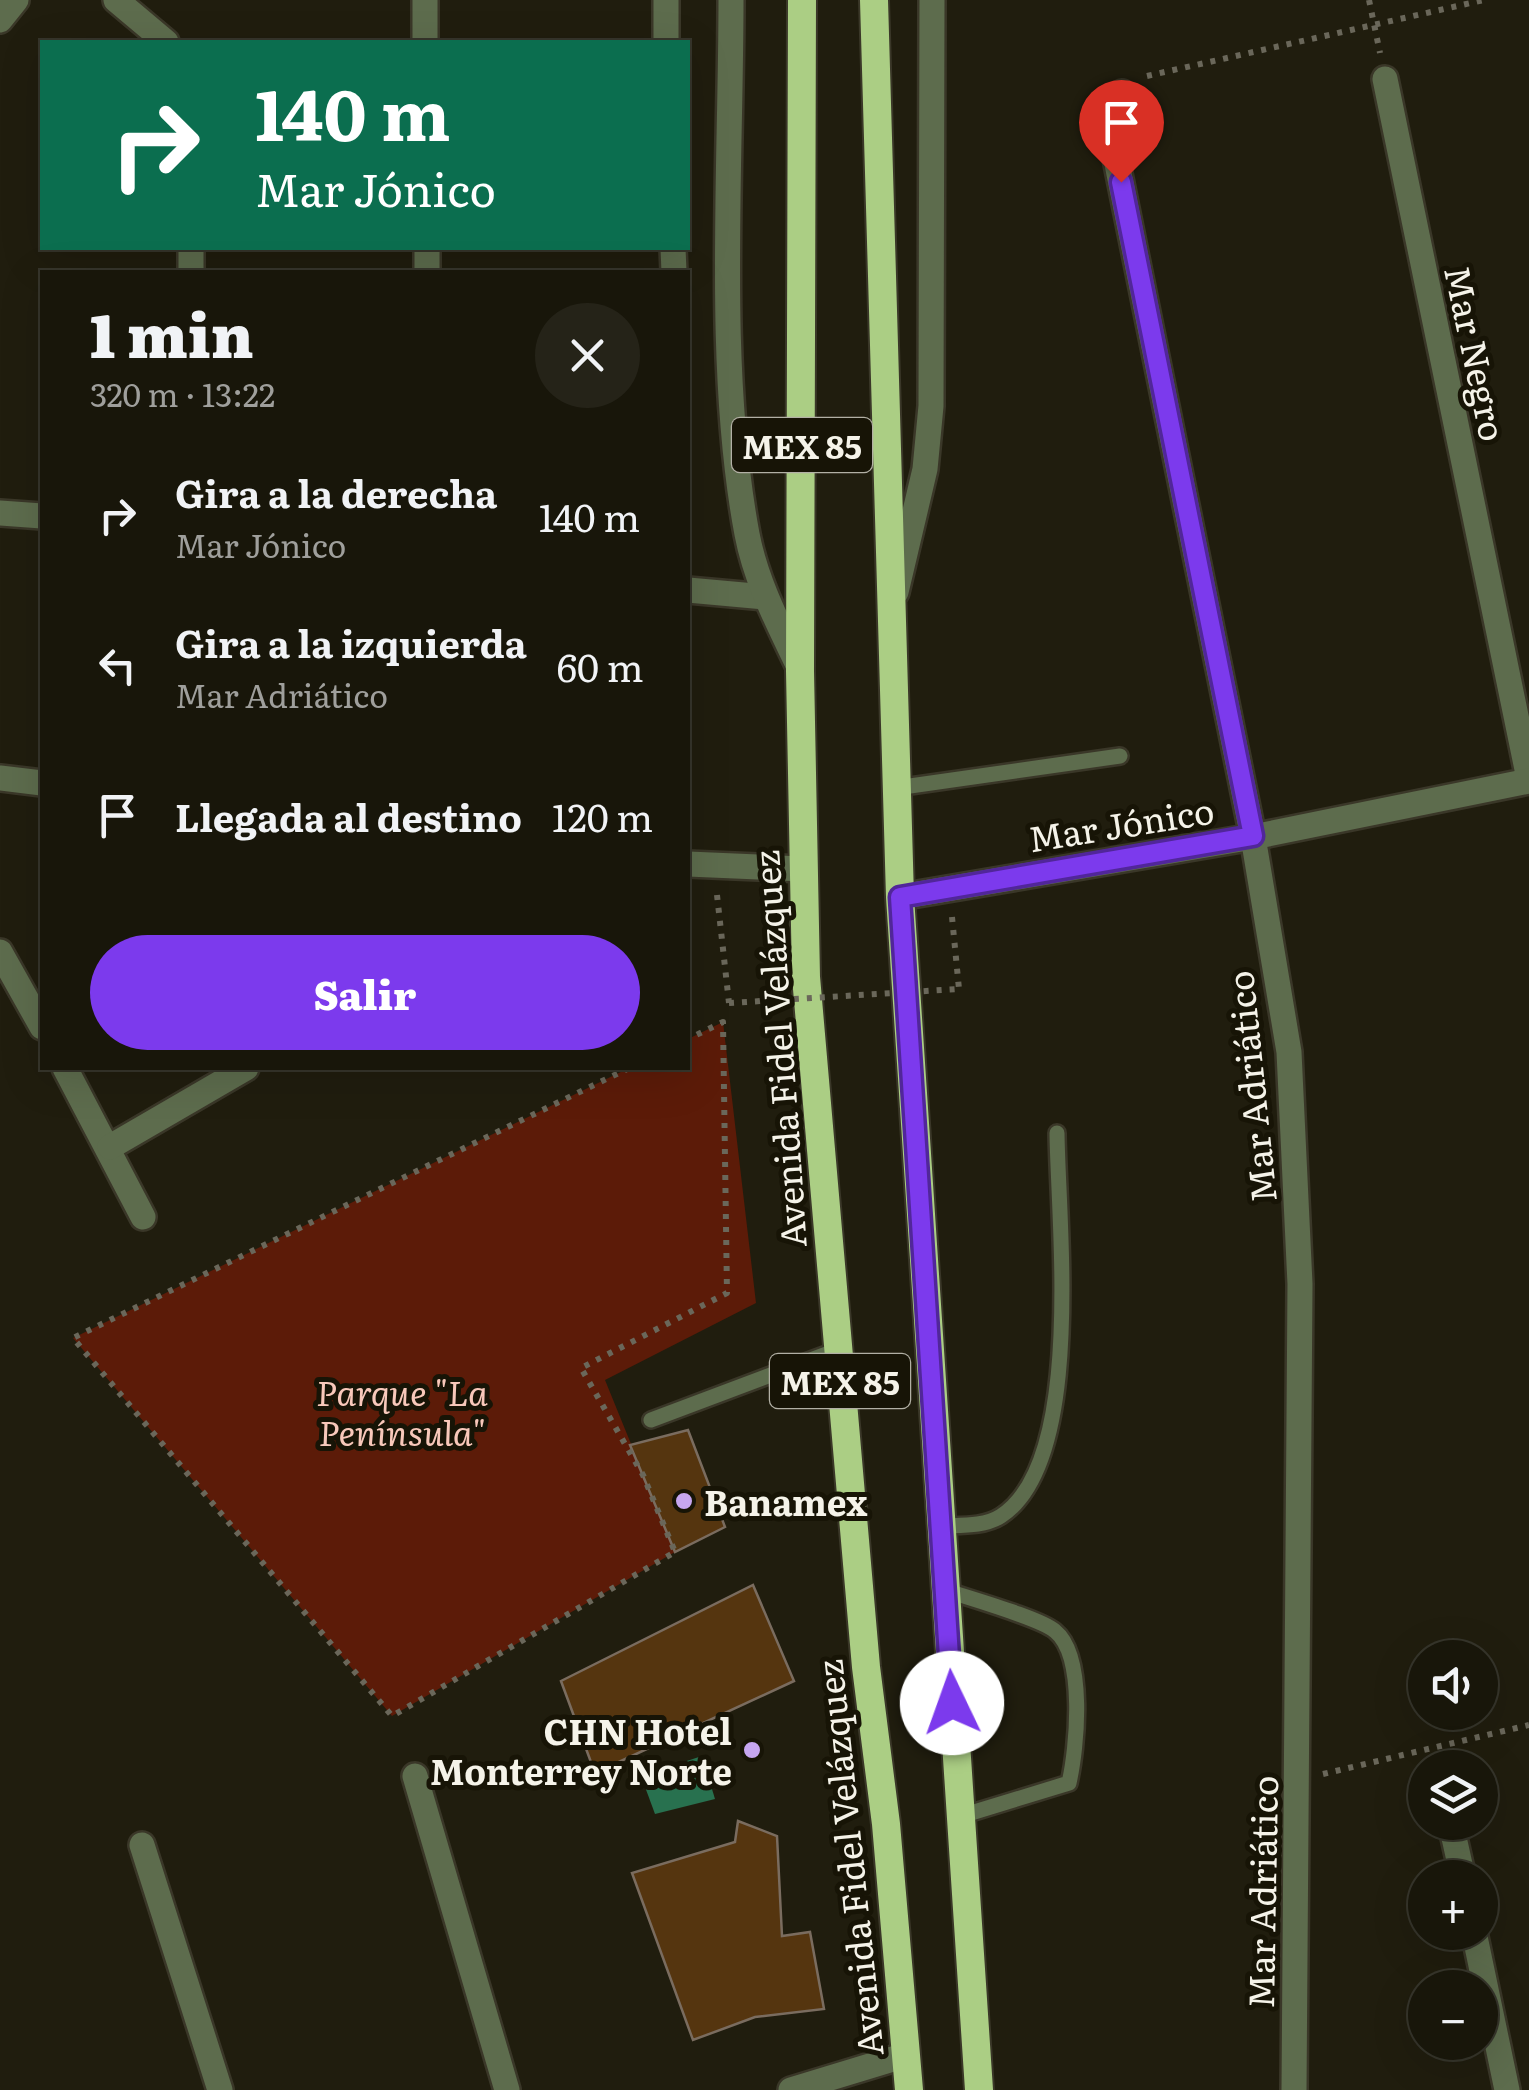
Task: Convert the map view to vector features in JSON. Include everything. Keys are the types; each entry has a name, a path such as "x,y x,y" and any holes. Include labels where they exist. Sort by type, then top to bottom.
{"highway":[{"name":"Avenida Fidel Velázquez","path":"802,0 800,670 806,978 837,1350 909,2090"},
{"name":"MEX 85","path":"874,0 900,897 979,2090"}],"street":[{"path":"0,20 16,0"},
{"path":"116,0 164,40"},
{"path":"425,0 425,40"},
{"path":"666,0 666,40"},
{"path":"731,0 731,374 747,535 765,597 800,670"},
{"path":"889,616 918,501 930,406 932,0"},
{"name":"Mar Negro","path":"1386,79 1529,780"},
{"name":"Mar Adriático","path":"1122,94 1113,144 1253,836 1289,1052 1297,1174 1294,2090"},
{"path":"0,513 40,516"},
{"path":"690,590 765,597"},
{"path":"0,778 40,784"},
{"name":"Mar Jónico","path":"900,897 1253,836 1529,780"},
{"path":"690,864 803,868"},
{"path":"0,952 40,1023"},
{"path":"66,1070 143,1216"},
{"path":"110,1147 243,1070"},
{"path":"415,1776 508,2090"},
{"path":"142,1846 220,2090"},
{"path":"1478,1950 1507,2090"},
{"path":"791,2090 906,2055"}],"lane":[{"path":"896,788 1120,756"},
{"path":"941,1526 977,1524 1003,1515 1028,1486 1053,1427 1060,1364 1057,1133"},
{"path":"652,1420 837,1350"},
{"path":"945,1590 1056,1631 1072,1659 1076,1728 1070,1783 958,1817"}],"path":[{"path":"1369,0 1386,79"},
{"path":"1122,94 1149,76 1484,0"},
{"path":"714,866 729,1003 959,989 952,911"},
{"path":"624,1070 73,1338 392,1716 674,1552 642,1474 581,1368 727,1293 722,1022 690,1038"},
{"path":"1297,1780 1529,1725"}],"green space":[{"name":"Parque \"La Península\"","path":"723,1022 756,1303 605,1380 675,1552 392,1716 73,1338 625,1070 690,1070 690,1038"}],"shaded area":[{"path":"702,1756 715,1799 655,1814 641,1776"}],"building":[{"name":"Banamex","path":"688,1430 725,1527 675,1552 630,1445"},
{"path":"753,1585 794,1681 595,1773 561,1681"},
{"path":"738,1821 777,1836 782,1936 810,1932 824,2009 755,2017 693,2040 632,1873 735,1842"}],"place":[{"name":"Banamex","path":"684,1501"},
{"name":"CHN Hotel Monterrey Norte","path":"752,1750"}],"route":[{"path":"952,1703 900,897 1253,836 1121,182"}]}
